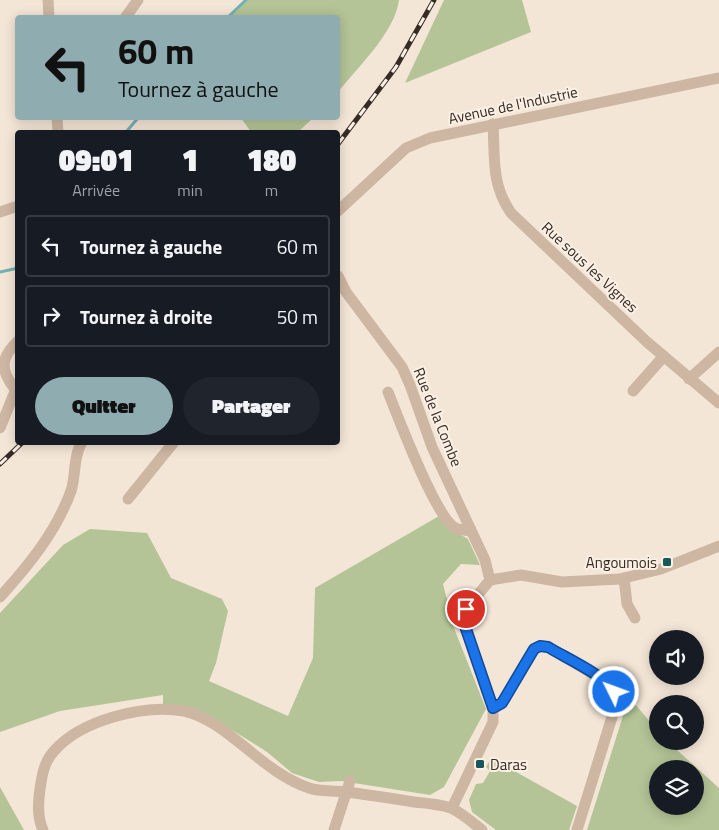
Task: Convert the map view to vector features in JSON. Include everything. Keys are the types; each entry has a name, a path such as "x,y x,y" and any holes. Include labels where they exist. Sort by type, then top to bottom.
{"street":[{"path":"48,0 49,15"},
{"path":"127,15 138,0"},
{"name":"Avenue de l'Industrie","path":"340,209 391,161 413,144 430,138 719,78"},
{"name":"Rue sous les Vignes","path":"493,124 496,181 500,197 511,213 689,379 719,403"},
{"path":"0,212 15,207"},
{"name":"Rue de la Combe","path":"340,280 351,299 402,368 432,447 486,560 490,580"},
{"path":"15,344 9,349 3,363 5,376 15,385"},
{"path":"689,379 719,352"},
{"path":"632,391 664,356"},
{"path":"0,428 15,389"},
{"path":"388,392 415,460 446,518 456,528 471,531"},
{"path":"0,596 28,566 45,543 66,503 75,474 77,454 81,445"},
{"path":"128,498 172,445"},
{"path":"452,808 490,732 493,708 465,626 466,609 490,580 521,576 562,582 624,578 661,570 719,546"},
{"path":"624,578 627,604 635,618"},
{"path":"493,708 502,703 534,649 540,646 548,647 611,686 614,692 612,717 577,830"},
{"path":"43,830 39,821 39,799 43,770 53,752 68,737 90,726 130,713 161,709 185,712 209,720 267,766 297,784 311,789 348,787 452,808 482,830"},
{"path":"334,830 348,787"}],"green space":[{"path":"246,0 399,0 391,24 383,37 340,90 340,15 229,15"},
{"path":"444,0 522,0 531,32 405,83"},
{"path":"242,120 311,120 300,130 250,130"},
{"path":"439,516 453,530 468,539 480,565 461,564 443,584 454,628 486,709 444,787 430,795 341,781 319,782 292,773 267,752 216,720 163,704 163,695 60,711 0,732 0,613 63,545 90,529 147,533 171,578 222,599 228,611 216,663 209,681 288,716 313,658 315,588"},
{"path":"629,697 649,721 649,750 677,750 688,760 649,760 649,815 704,815 704,774 719,788 719,830 587,830"},
{"path":"491,758 577,806 569,830 496,830 472,812 469,800 476,784 483,783 490,771 486,767"},
{"path":"0,787 24,830 0,830"}],"waterway":[{"path":"230,15 246,0"},
{"path":"128,130 136,120"},
{"path":"0,272 15,269"}],"railway":[{"path":"340,141 396,67 434,0"},
{"path":"0,464 20,445"}],"place":[{"name":"Angoumois","path":"667,562"},
{"name":"Daras","path":"480,764"}],"route":[{"path":"466,609 465,626 493,708 502,703 534,649 540,646 548,647 601,679 611,686 614,692"}]}
